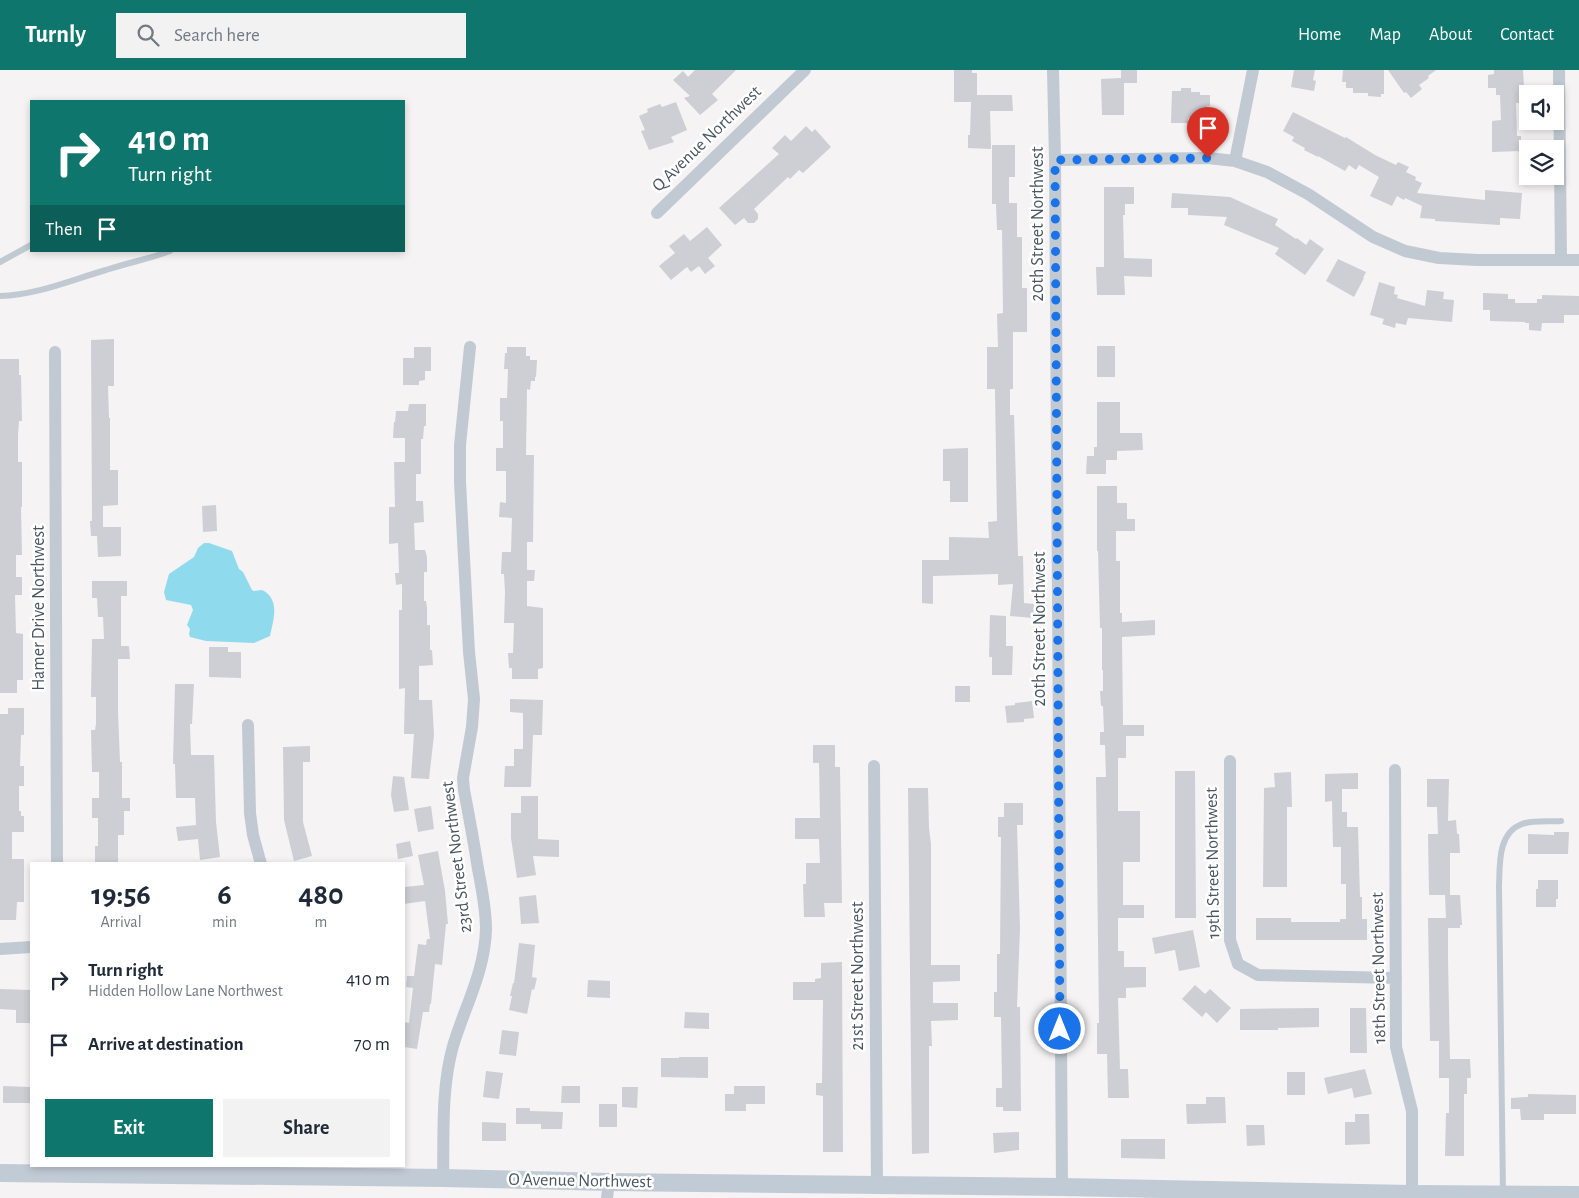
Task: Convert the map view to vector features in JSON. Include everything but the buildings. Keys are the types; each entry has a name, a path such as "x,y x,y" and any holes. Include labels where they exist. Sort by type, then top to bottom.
{"street":[{"name":"Q Avenue Northwest","path":"657,213 805,70"},
{"name":"20th Street Northwest","path":"1053,70 1062,1187"},
{"path":"1235,161 1253,70"},
{"path":"1559,70 1561,259"},
{"path":"1055,160 1208,158 1235,161 1267,172 1308,194 1373,237 1405,251 1448,258 1477,260 1579,260"},
{"name":"23rd Street Northwest","path":"443,1178 444,1098 447,1071 479,974 484,952 486,928 484,904 463,778 472,728 474,699 469,652 460,472 460,445 470,348"},
{"name":"Hamer Drive Northwest","path":"55,352 57,862"},
{"path":"248,725 250,813 253,835 260,862"},
{"name":"19th Street Northwest","path":"1230,760 1230,940 1238,964 1258,975 1396,978"},
{"name":"21st Street Northwest","path":"874,766 877,1186"},
{"name":"18th Street Northwest","path":"1395,770 1396,1047 1412,1110 1412,1194"},
{"path":"0,948 30,947"},
{"name":"O Avenue Northwest","path":"0,1173 252,1171 443,1178 608,1190 877,1186 1062,1187 1510,1196 1579,1195"}],"lane":[{"path":"0,262 30,246"},
{"path":"0,296 35,292 167,252"},
{"path":"1510,1196 1499,887 1501,855 1505,838 1513,828 1523,823 1561,821"}],"water":[{"path":"204,543 232,551 239,569 243,572 252,590 262,590 272,599 274,617 270,636 254,643 206,641 190,637 190,629 187,625 193,610 191,605 166,600 164,592 169,574 194,557 198,548"}],"route":[{"path":"1060,1029 1055,160 1208,158"}]}
